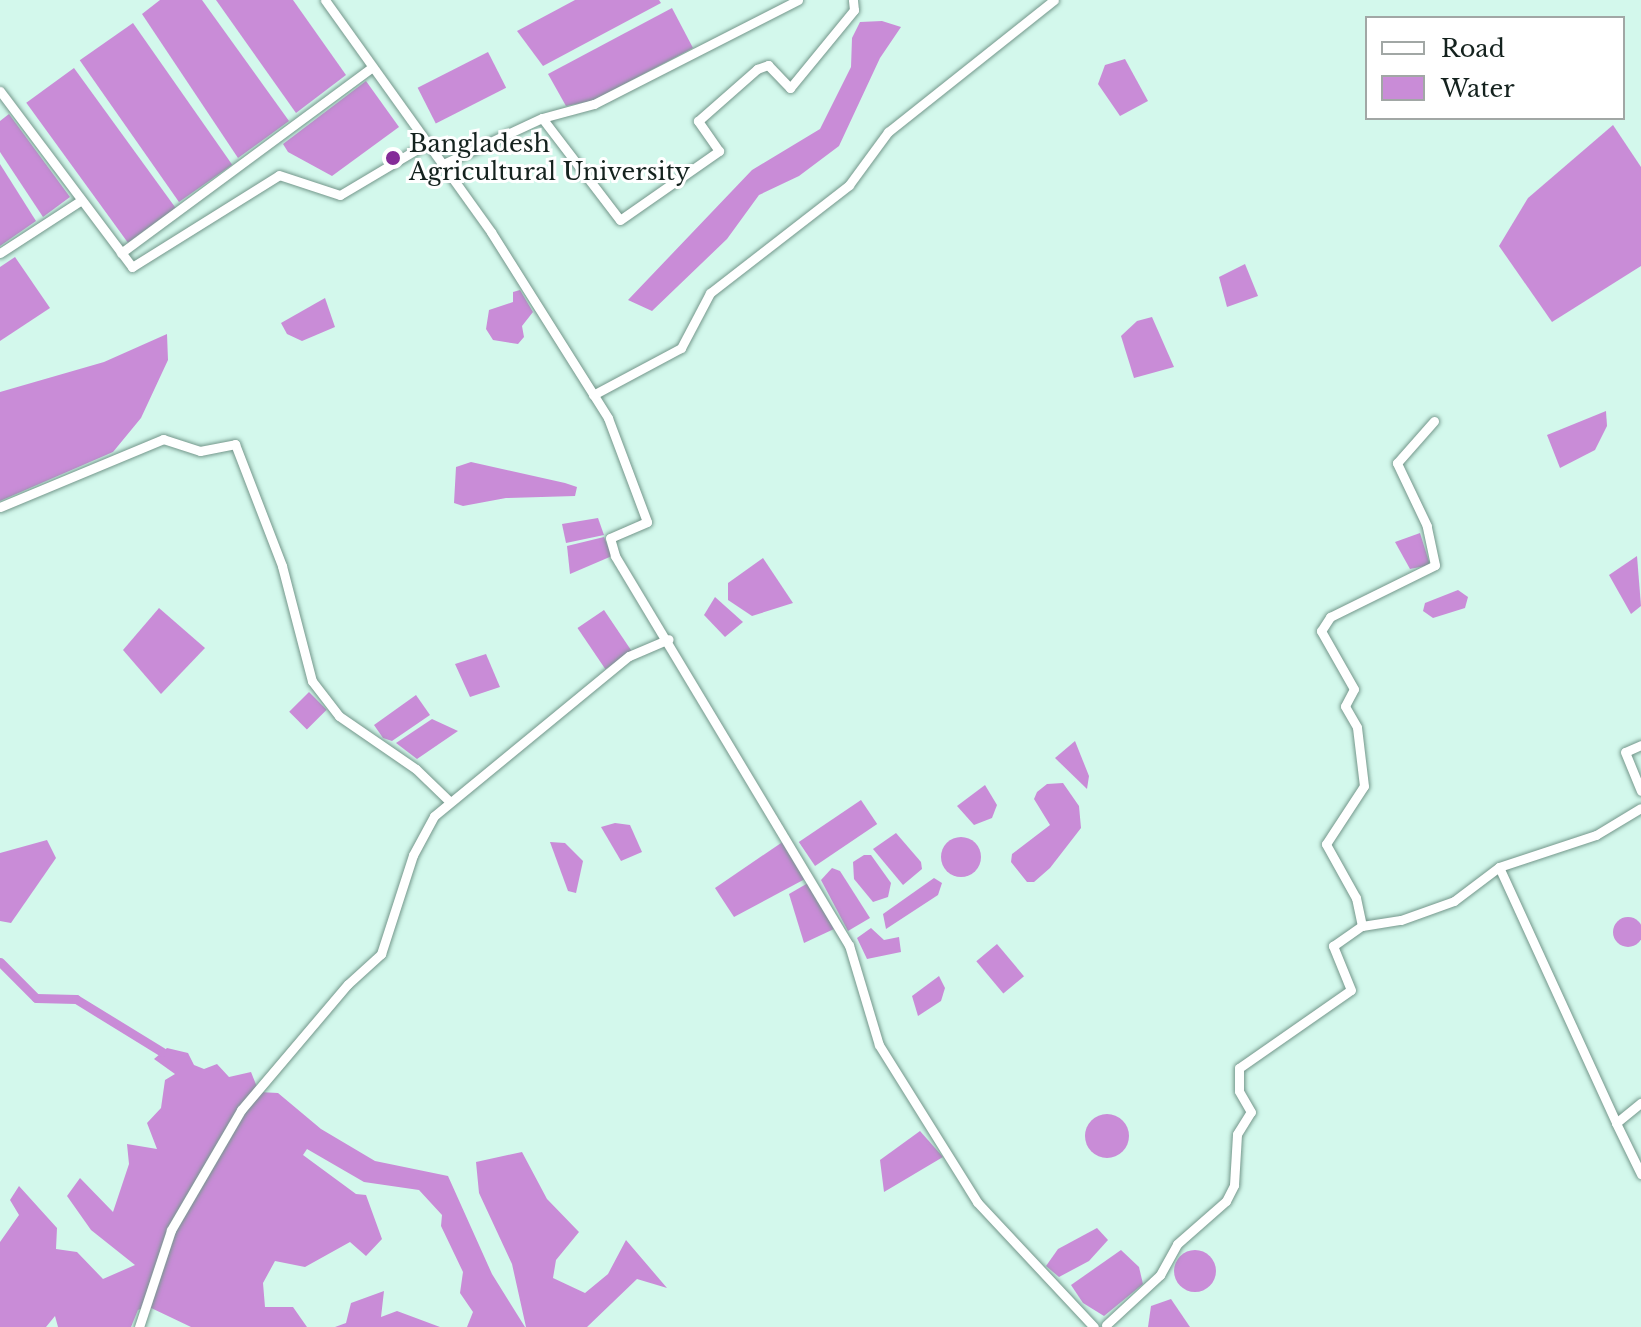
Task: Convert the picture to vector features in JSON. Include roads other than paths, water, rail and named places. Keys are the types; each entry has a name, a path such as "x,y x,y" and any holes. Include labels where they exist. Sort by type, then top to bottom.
{"street":[{"path":"325,0 491,232 608,418 647,522 610,538 615,556 669,639 849,945 879,1045 977,1202 1094,1327"},
{"path":"441,165 542,118 594,104 798,0"},
{"path":"542,118 620,220 719,151 698,121 757,69 768,65 790,88 854,10 853,0"},
{"path":"593,395 681,348 710,293 849,185 888,132 1054,0"},
{"path":"121,253 371,68"},
{"path":"0,91 132,267 139,267 279,175 340,195 426,144"},
{"path":"0,253 80,201"},
{"path":"1362,926 1356,898 1326,844 1364,786 1357,727 1345,706 1354,689 1321,631 1330,617 1435,565 1427,526 1397,463 1434,421"},
{"path":"0,507 163,439 200,451 235,444 277,552 312,681 339,716 416,769 448,800"},
{"path":"139,1327 171,1230 241,1110 348,984 381,954 413,855 448,800 629,656 669,639"},
{"path":"1641,745 1625,752 1641,791"},
{"path":"1106,1325 1160,1275 1177,1244 1226,1201 1234,1185 1237,1134 1251,1112 1239,1091 1239,1068 1351,990 1332,950 1362,926 1401,920 1454,901 1499,867 1596,835 1641,808"},
{"path":"1499,867 1641,1174"},
{"path":"1616,1123 1641,1103"}],"water":[{"path":"160,0 202,0 289,121 238,158 142,14"},
{"path":"216,0 293,0 346,75 296,113"},
{"path":"575,0 659,0 661,3 543,66 517,31"},
{"path":"672,8 693,48 592,101 566,106 548,74"},
{"path":"882,21 901,27 880,58 839,146 799,176 759,195 727,239 652,311 628,300 752,170 820,129 851,67 852,38 860,22"},
{"path":"133,23 232,165 179,202 80,60"},
{"path":"488,52 506,88 436,124 418,88"},
{"path":"1125,59 1148,101 1120,116 1098,84 1105,65"},
{"path":"74,68 176,208 128,243 26,103"},
{"path":"366,81 399,127 332,176 288,152 283,144"},
{"path":"9,114 70,197 43,217 0,152 0,121"},
{"path":"1613,125 1641,167 1641,266 1552,322 1499,246 1528,198"},
{"path":"0,164 36,221 0,246"},
{"path":"15,257 50,308 0,341 0,267"},
{"path":"1245,264 1258,296 1227,307 1219,277"},
{"path":"520,290 533,312 522,326 524,337 518,344 493,340 486,329 489,310 513,302 513,292"},
{"path":"325,298 335,327 302,341 287,334 281,323"},
{"path":"1152,317 1174,367 1134,378 1121,336 1137,321"},
{"path":"167,334 168,360 141,418 113,452 0,501 0,392 104,362"},
{"path":"1606,411 1607,426 1595,450 1560,468 1547,435"},
{"path":"471,462 565,483 577,487 575,496 506,498 463,506 454,503 456,467"},
{"path":"598,518 604,535 566,543 562,524"},
{"path":"1420,533 1430,565 1410,569 1395,542"},
{"path":"604,537 612,556 570,574 567,546"},
{"path":"1637,556 1641,606 1631,614 1609,575"},
{"path":"763,558 793,603 752,616 728,600 728,583"},
{"path":"1458,590 1468,597 1465,608 1433,618 1423,611 1425,603"},
{"path":"715,597 743,622 725,637 704,615"},
{"path":"159,608 205,648 161,694 123,650"},
{"path":"604,610 632,651 605,669 577,628"},
{"path":"486,654 500,687 470,697 455,664"},
{"path":"309,692 327,710 307,729 289,712"},
{"path":"416,695 430,715 392,741 383,738 374,725"},
{"path":"432,719 458,731 417,759 396,743"},
{"path":"1075,741 1089,776 1087,789 1055,758"},
{"path":"1063,783 1079,806 1081,828 1050,868 1034,882 1027,882 1011,862 1012,854 1050,825 1034,799 1037,792 1047,784"},
{"path":"985,785 997,805 992,818 974,825 957,806"},
{"path":"861,800 877,824 815,866 799,842"},
{"path":"615,823 630,825 642,852 621,861 601,827"},
{"path":"896,833 921,862 922,869 903,885 873,849"},
{"path":"961,837 975,843 981,857 975,871 961,877 947,871 941,857 947,843"},
{"path":"47,840 56,858 11,923 0,921 0,853"},
{"path":"784,841 805,879 734,917 715,888"},
{"path":"550,842 565,843 583,861 576,893 568,891"},
{"path":"864,855 871,855 891,883 888,897 873,902 854,879 853,862"},
{"path":"832,868 840,871 870,918 848,931 821,880"},
{"path":"934,878 942,883 938,895 886,929 883,914"},
{"path":"808,883 834,929 804,943 789,894"},
{"path":"1628,917 1639,921 1642,938 1639,943 1628,947 1617,943 1613,932 1617,921"},
{"path":"871,928 884,940 899,937 901,952 867,959 857,938"},
{"path":"997,944 1024,976 1003,994 976,961"},
{"path":"939,976 945,988 941,1001 918,1016 912,996"},
{"path":"167,1048 188,1053 194,1065 204,1069 217,1064 229,1077 251,1072 259,1092 278,1093 321,1129 375,1161 448,1176 492,1274 525,1327 467,1327 473,1312 460,1293 463,1272 441,1226 442,1215 419,1190 364,1182 307,1149 303,1155 356,1194 366,1195 382,1239 366,1256 350,1242 305,1267 275,1261 263,1283 265,1307 293,1307 307,1327 191,1327 147,1306 138,1310 131,1327 58,1327 55,1316 46,1327 0,1327 0,1242 19,1215 10,1200 19,1186 57,1228 56,1249 77,1252 103,1279 135,1265 91,1230 67,1196 80,1178 113,1212 129,1164 127,1144 157,1149 147,1123 161,1108 165,1080 175,1074 154,1059"},
{"path":"1107,1114 1122,1121 1129,1136 1122,1151 1107,1158 1092,1151 1085,1136 1092,1121"},
{"path":"920,1131 943,1157 884,1192 880,1160"},
{"path":"522,1152 547,1199 579,1232 556,1260 553,1278 585,1293 608,1274 626,1240 667,1288 637,1279 587,1327 526,1327 512,1264 479,1193 476,1162"},
{"path":"1097,1228 1108,1240 1089,1261 1059,1277 1046,1266 1058,1249"},
{"path":"1121,1250 1139,1267 1143,1284 1104,1316 1083,1303 1071,1285"},
{"path":"1195,1250 1210,1256 1216,1271 1210,1286 1195,1292 1180,1286 1174,1271 1180,1256"},
{"path":"384,1291 381,1317 397,1311 440,1327 335,1327 346,1323 351,1303"},
{"path":"1171,1299 1190,1327 1148,1327 1151,1306"}],"waterway":[{"path":"0,962 36,998 76,999 162,1052"}],"place":[{"name":"Bangladesh Agricultural University","path":"393,158"}]}
